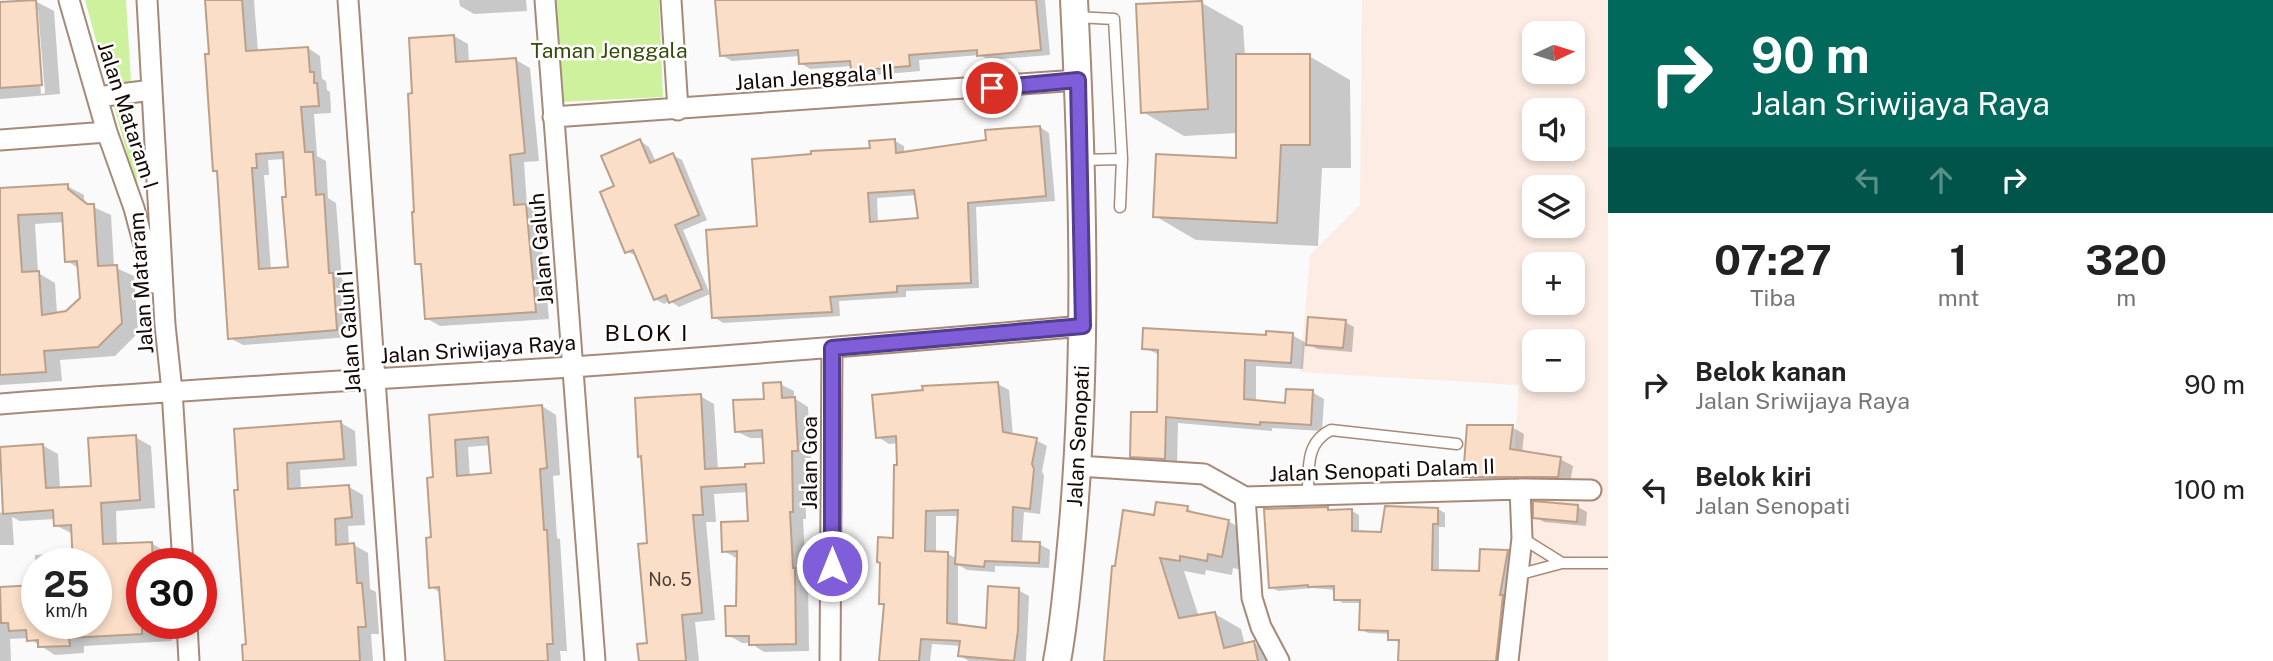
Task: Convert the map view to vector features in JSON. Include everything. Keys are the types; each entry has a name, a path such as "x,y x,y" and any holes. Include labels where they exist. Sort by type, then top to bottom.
{"main road":[{"name":"Jalan Senopati","path":"1057,661 1063,630 1078,466 1083,326 1075,9"}],"street":[{"name":"Jalan Mataram I","path":"69,0 107,132 134,208 165,325"},
{"name":"Jalan Mataram","path":"147,0 165,325 182,548"},
{"name":"Jalan Galuh I","path":"348,0 395,661"},
{"name":"Jalan Galuh","path":"545,0 595,661"},
{"path":"671,0 678,110"},
{"name":"Jalan Jenggala II","path":"553,117 1078,80"},
{"path":"97,97 152,90"},
{"path":"0,140 107,132"},
{"name":"Jalan Sriwijaya Raya","path":"0,404 832,348 1083,326"},
{"name":"Jalan Goa","path":"830,661 832,348"},
{"name":"Jalan Senopati Dalam II","path":"1078,466 1204,474 1245,497 1520,489 1522,538 1508,661"},
{"path":"1520,489 1591,490"},
{"path":"1245,497 1252,598 1261,627 1279,661"},
{"path":"188,639 189,661"}],"lane":[{"path":"1075,9 1114,19 1122,159 1120,207"},
{"path":"1079,160 1122,159"},
{"path":"1308,494 1312,446 1320,436 1331,430 1457,444"},
{"path":"1522,538 1562,563"},
{"path":"1517,575 1562,563 1608,563"}],"shaded area":[{"path":"1362,0 1608,0 1608,661 1512,661 1532,500 1511,501 1519,385 1300,372 1310,255 1360,205"}],"green space":[{"path":"85,0 126,0 138,194"},
{"name":"Taman Jenggala","path":"556,0 659,0 663,97 561,102"}],"building":[{"path":"36,0 42,85 0,88 0,2"},
{"path":"205,0 242,0 246,51 308,47 310,72 314,72 314,83 317,83 319,106 301,107 305,152 313,152 316,195 324,194 329,273 333,273 337,330 228,339 217,171 213,171 205,54 209,54","holes":["283,152 286,197 282,197 288,267 259,269 252,168 257,168 256,154"]},
{"path":"715,0 1036,0 1041,50 977,56 977,50 909,55 910,66 851,71 850,61 799,64 798,50 720,56"},
{"path":"1202,1 1208,109 1141,113 1136,4"},
{"path":"454,35 456,62 516,58 525,153 510,155 514,205 526,204 536,312 425,319 421,264 415,264 412,212 409,38"},
{"path":"1236,54 1310,54 1310,145 1281,145 1277,223 1153,217 1156,154 1236,158"},
{"path":"1040,126 1046,196 968,203 971,283 897,286 897,292 830,297 832,312 712,318 706,230 757,226 752,159 811,154 811,151 870,148 869,141 895,139 896,153 986,140 985,130","holes":["914,190 918,218 870,222 868,193"]},
{"path":"640,139 650,163 673,153 699,215 675,225 702,289 669,303 666,295 654,300 633,250 625,253 600,192 614,186 601,156"},
{"path":"68,184 68,189 87,204 94,204 98,266 117,265 122,323 98,347 44,351 46,372 0,375 0,188","holes":["62,213 65,262 77,261 80,298 66,311 42,315 39,271 22,272 18,215"]},
{"path":"1308,317 1346,320 1343,348 1306,345"},
{"path":"1143,328 1266,335 1266,331 1293,333 1291,363 1245,360 1244,399 1285,403 1286,389 1313,390 1311,425 1260,422 1260,425 1166,417 1165,459 1130,457 1131,412 1157,412 1158,350 1142,349"},
{"path":"781,382 782,398 795,397 798,451 792,451 793,512 790,512 795,568 796,644 749,645 749,636 726,636 725,606 736,606 737,551 722,552 721,522 748,521 746,484 701,487 703,515 693,515 702,613 682,615 686,661 639,661 637,644 647,643 638,544 647,543 635,398 701,394 705,469 745,467 745,464 764,463 762,430 735,432 733,400 764,399 763,383"},
{"path":"998,382 1003,432 1037,438 1032,464 1034,469 1030,509 1013,507 1012,541 1040,542 1039,563 985,561 984,567 955,564 958,510 926,511 925,551 948,552 947,623 986,628 988,586 1019,588 1014,661 958,656 960,641 921,639 919,661 879,661 884,604 879,604 878,537 893,538 894,465 897,465 896,436 876,438 872,395 923,390 922,386"},
{"path":"542,405 547,468 540,469 544,530 547,530 553,644 547,644 548,661 445,661 439,587 429,588 426,538 431,537 427,478 433,477 429,415","holes":["488,437 491,473 457,476 455,440"]},
{"path":"341,421 344,459 287,463 288,489 349,485 352,517 335,519 336,545 354,543 357,583 362,583 366,627 358,627 360,661 243,661 242,645 246,644 234,490 238,490 234,429"},
{"path":"1467,425 1513,425 1510,449 1561,457 1558,477 1463,477"},
{"path":"136,435 140,500 101,503 103,544 152,542 152,548 126,548 126,635 112,636 112,548 72,548 71,525 54,526 53,510 3,514 0,447 43,444 46,488 91,486 88,438"},
{"path":"1533,501 1578,505 1577,522 1533,518"},
{"path":"1156,502 1188,506 1187,511 1229,520 1222,557 1208,554 1207,561 1180,556 1180,561 1160,558 1179,618 1215,612 1224,648 1254,641 1258,661 1104,661 1112,566 1115,566 1123,510 1154,515"},
{"path":"1385,506 1438,508 1438,524 1433,524 1432,570 1479,571 1480,549 1508,550 1500,595 1503,595 1496,661 1398,661 1399,640 1388,640 1388,631 1359,630 1360,600 1334,600 1334,586 1269,588 1264,509 1352,509 1352,531 1381,532"},
{"path":"21,586 21,630 9,631 8,623 1,623 0,587"},
{"path":"27,639 69,639 70,646 38,647 38,640"}],"district":[{"name":"BLOK I","path":"647,332"}],"route":[{"path":"832,566 832,348 1083,326 1078,80 992,88"}]}
